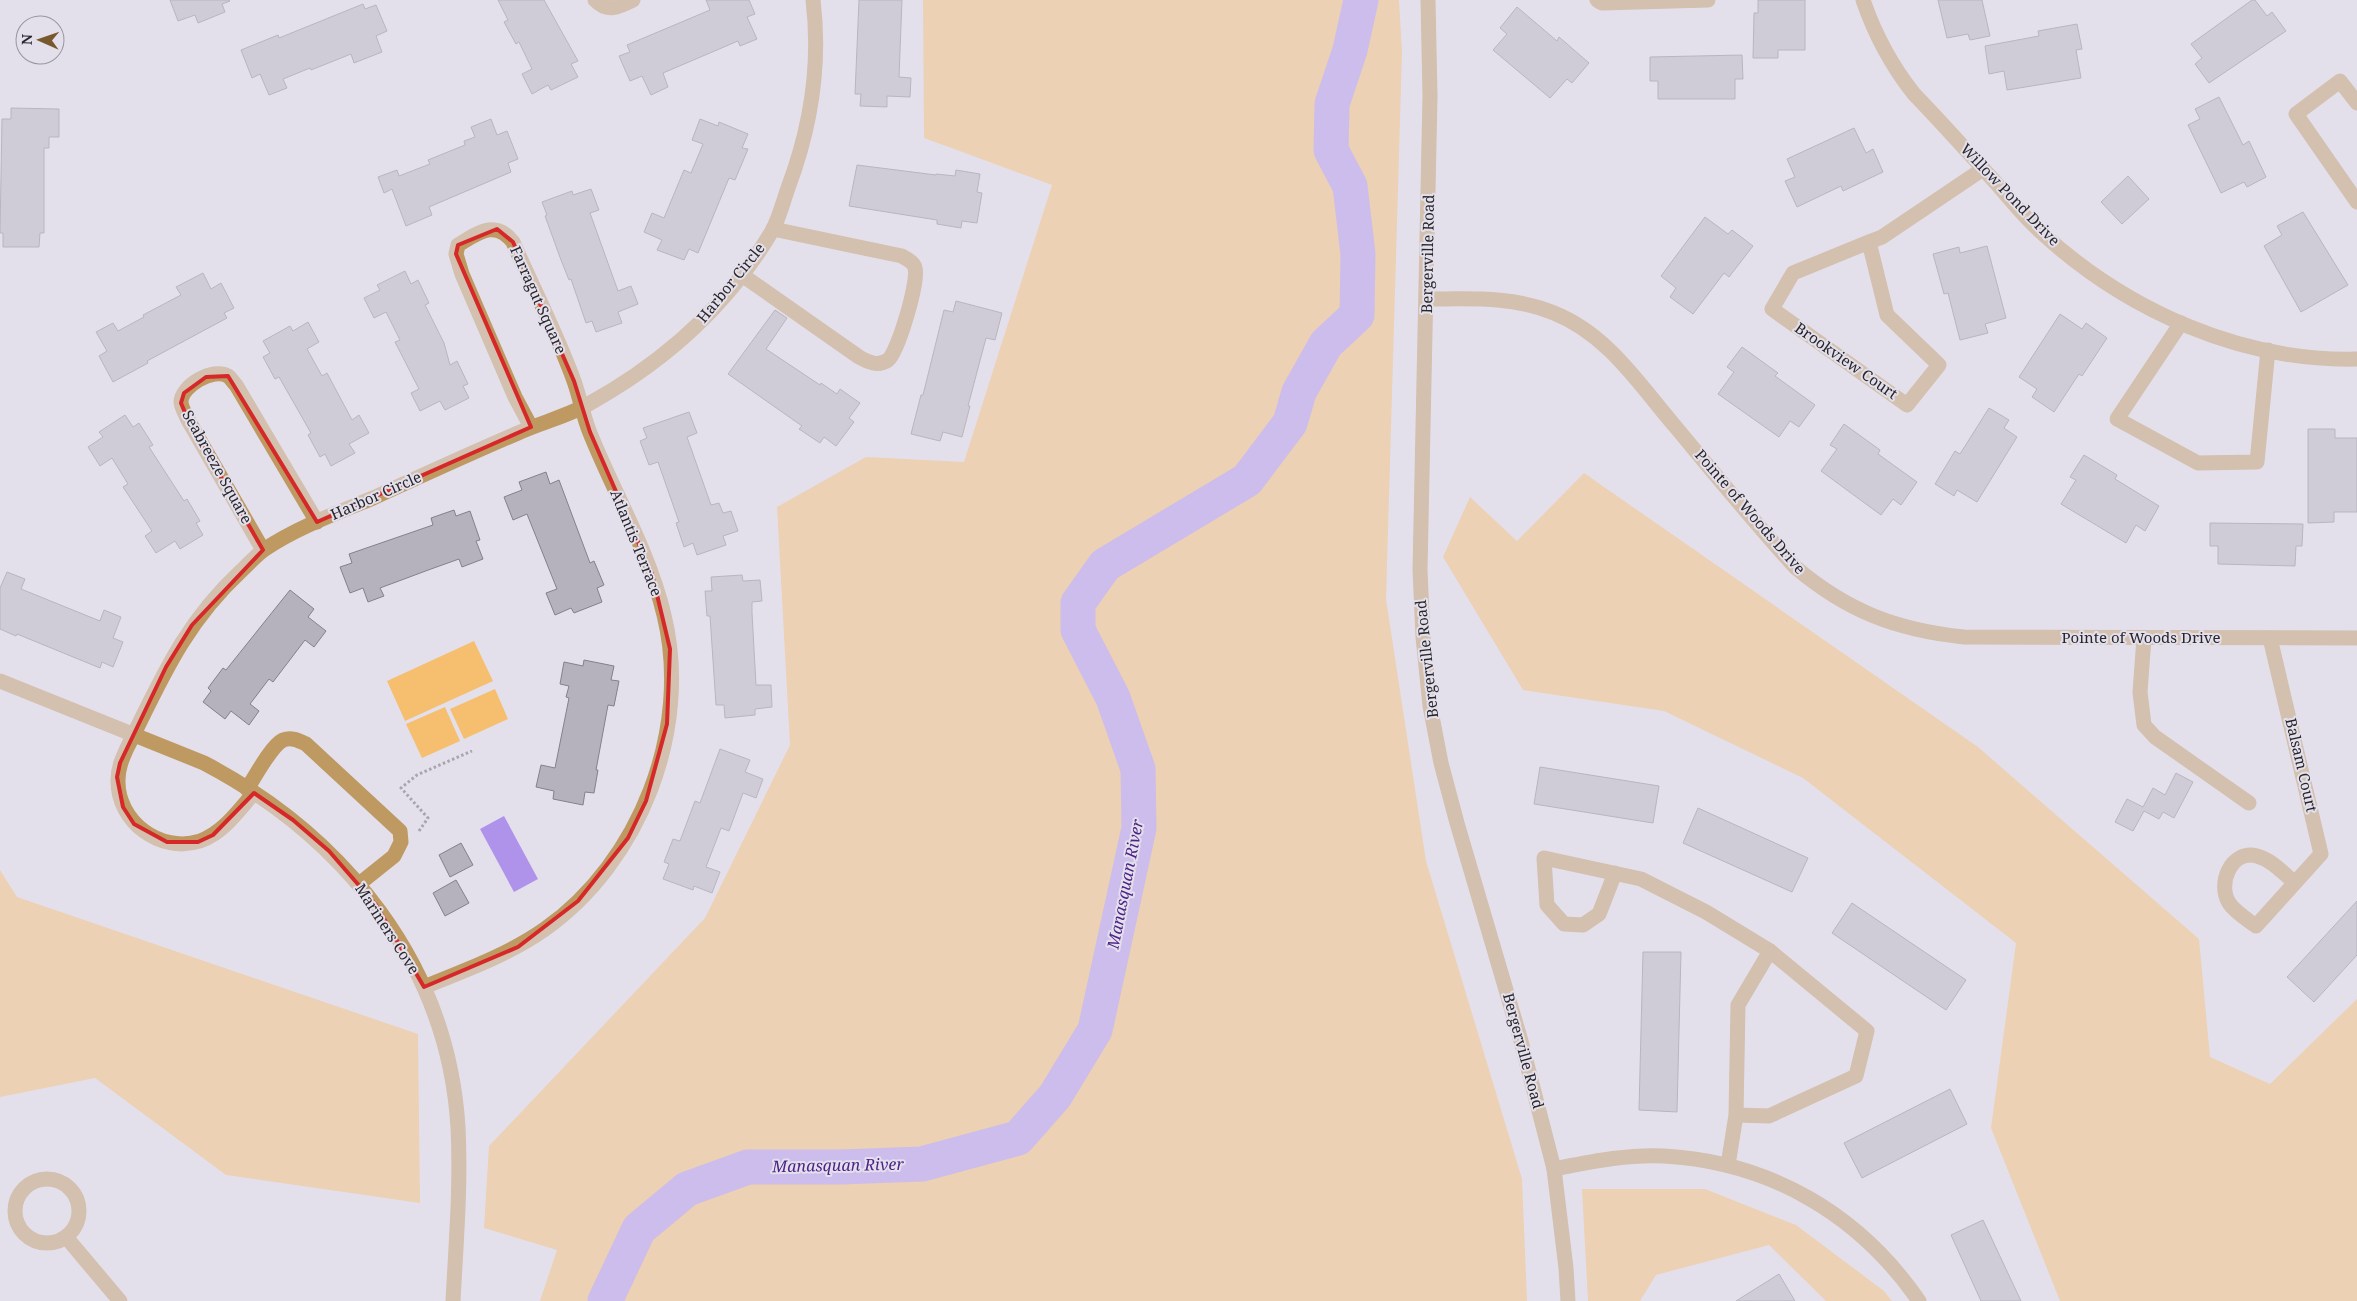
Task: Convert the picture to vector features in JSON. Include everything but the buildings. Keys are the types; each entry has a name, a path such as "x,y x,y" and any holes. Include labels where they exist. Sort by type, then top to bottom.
{"street":[{"path":"595,0 600,6 609,9 632,0"},
{"name":"Harbor Circle","path":"317,522 531,427 582,408 628,381 672,350 709,315 742,275 773,229 801,154 811,111 816,64 816,23 813,0"},
{"name":"Bergerville Road","path":"1428,0 1430,96 1428,300 1420,570 1422,637 1430,706 1441,763 1521,1041 1554,1169 1568,1301"},
{"path":"1597,0 1602,4 1708,0"},
{"name":"Willow Pond Drive","path":"1863,0 1882,48 1897,72 2040,232 2076,263 2122,294 2181,323 2211,335 2268,350 2307,356 2357,359"},
{"path":"2357,103 2340,81 2296,114 2357,202"},
{"name":"Brookview Court","path":"1869,242 1886,314 1939,365 1907,405 1772,309 1793,273 1869,242 1882,237 1983,169"},
{"name":"Farragut Square","path":"531,427 511,388 462,274 456,254 458,245 477,234 497,229 505,232 512,242 574,381 582,408"},
{"path":"742,275 859,358 876,364 887,361 891,357 897,344 914,288 916,270 913,264 902,256 773,229"},
{"name":"Pointe of Woods Drive","path":"1428,300 1496,299 1519,302 1554,312 1588,330 1621,362 1794,567 1818,586 1864,613 1892,624 1928,633 1964,637 2357,638"},
{"path":"2181,323 2117,419 2198,463 2257,462 2268,350"},
{"name":"Seabreeze Square","path":"264,550 188,420 181,403 184,393 206,377 217,373 228,376 236,385 317,522"},
{"name":"Atlantis Terrace","path":"424,987 497,958 518,947 547,928 578,901 605,871 628,838 646,801 660,762 671,686 670,649 664,616 652,574 590,432 582,408"},
{"path":"317,522 264,550 229,583 192,625 166,667 120,764 118,791 123,807 134,824 148,835 167,842 180,844 198,842 213,835 228,823 250,791 277,745 284,740 296,739 306,744 400,831 401,842 394,856 359,884"},
{"path":"2144,638 2140,692 2144,725 2155,737 2249,803"},
{"name":"Balsam Court","path":"2270,638 2321,854 2295,883 2256,926 2229,904 2223,887 2227,871 2239,858 2255,855 2269,860 2295,883"},
{"name":"Mariners Cove","path":"0,681 204,764 250,791 293,820 329,851 376,905 424,987 445,1050 453,1088 458,1126 459,1178 453,1301"},
{"path":"1615,873 1599,914 1583,925 1564,924 1547,905 1544,858 1615,873 1641,879 1706,912 1770,951 1867,1031 1856,1076 1769,1116 1736,1115"},
{"path":"1728,1165 1736,1115 1738,1005 1770,951"},
{"path":"1554,1169 1598,1160 1662,1156 1728,1165 1766,1177 1820,1204 1865,1237 1884,1256 1919,1301"},
{"path":"42,1178 53,1179 63,1182 72,1189 77,1198 79,1220 74,1230 66,1238 56,1242 36,1241 20,1228 16,1218 18,1198 32,1182 42,1178"},
{"path":"66,1238 120,1301"}],"path":[{"path":"418,836 419,828 428,818 401,788 417,775 472,751"}],"highlighted area":[{"path":"497,229 513,242 574,381 590,432 652,574 670,649 667,724 646,801 628,838 578,901 518,947 424,987 376,905 329,851 293,820 254,793 213,835 198,842 167,842 134,824 123,807 117,777 120,763 166,667 192,625 263,550 188,420 181,403 184,393 206,377 228,376 317,522 531,427 456,254 458,245"}],"shaded area":[{"path":"923,0 1399,0 1402,52 1386,599 1426,861 1522,1179 1527,1301 540,1301 557,1250 484,1228 489,1146 705,918 790,745 777,507 866,457 964,462 1052,185 924,138"},
{"path":"1584,473 1978,747 2199,939 2210,1057 2270,1084 2357,999 2357,1301 2060,1301 1991,1128 2016,943 1803,778 1664,711 1523,690 1443,557 1470,497 1517,541"},
{"path":"474,641 493,681 405,721 387,681"},
{"path":"495,689 508,719 464,739 450,709"},
{"path":"445,707 460,741 422,758 406,724"},
{"path":"504,816 538,879 514,892 480,829"},
{"path":"0,870 17,897 418,1034 420,1203 226,1175 95,1078 0,1097"},
{"path":"1582,1189 1705,1189 1796,1225 1884,1291 1892,1301 1826,1301 1769,1245 1656,1275 1640,1301 1588,1301"}],"waterway":[{"name":"Manasquan River","path":"605,1301 639,1229 687,1189 748,1167 841,1167 922,1164 1018,1138 1055,1096 1095,1030 1139,828 1138,769 1113,698 1078,630 1078,603 1105,565 1247,480 1290,423 1299,392 1326,344 1357,315 1358,254 1350,186 1331,150 1332,104 1350,50 1361,0"}]}
